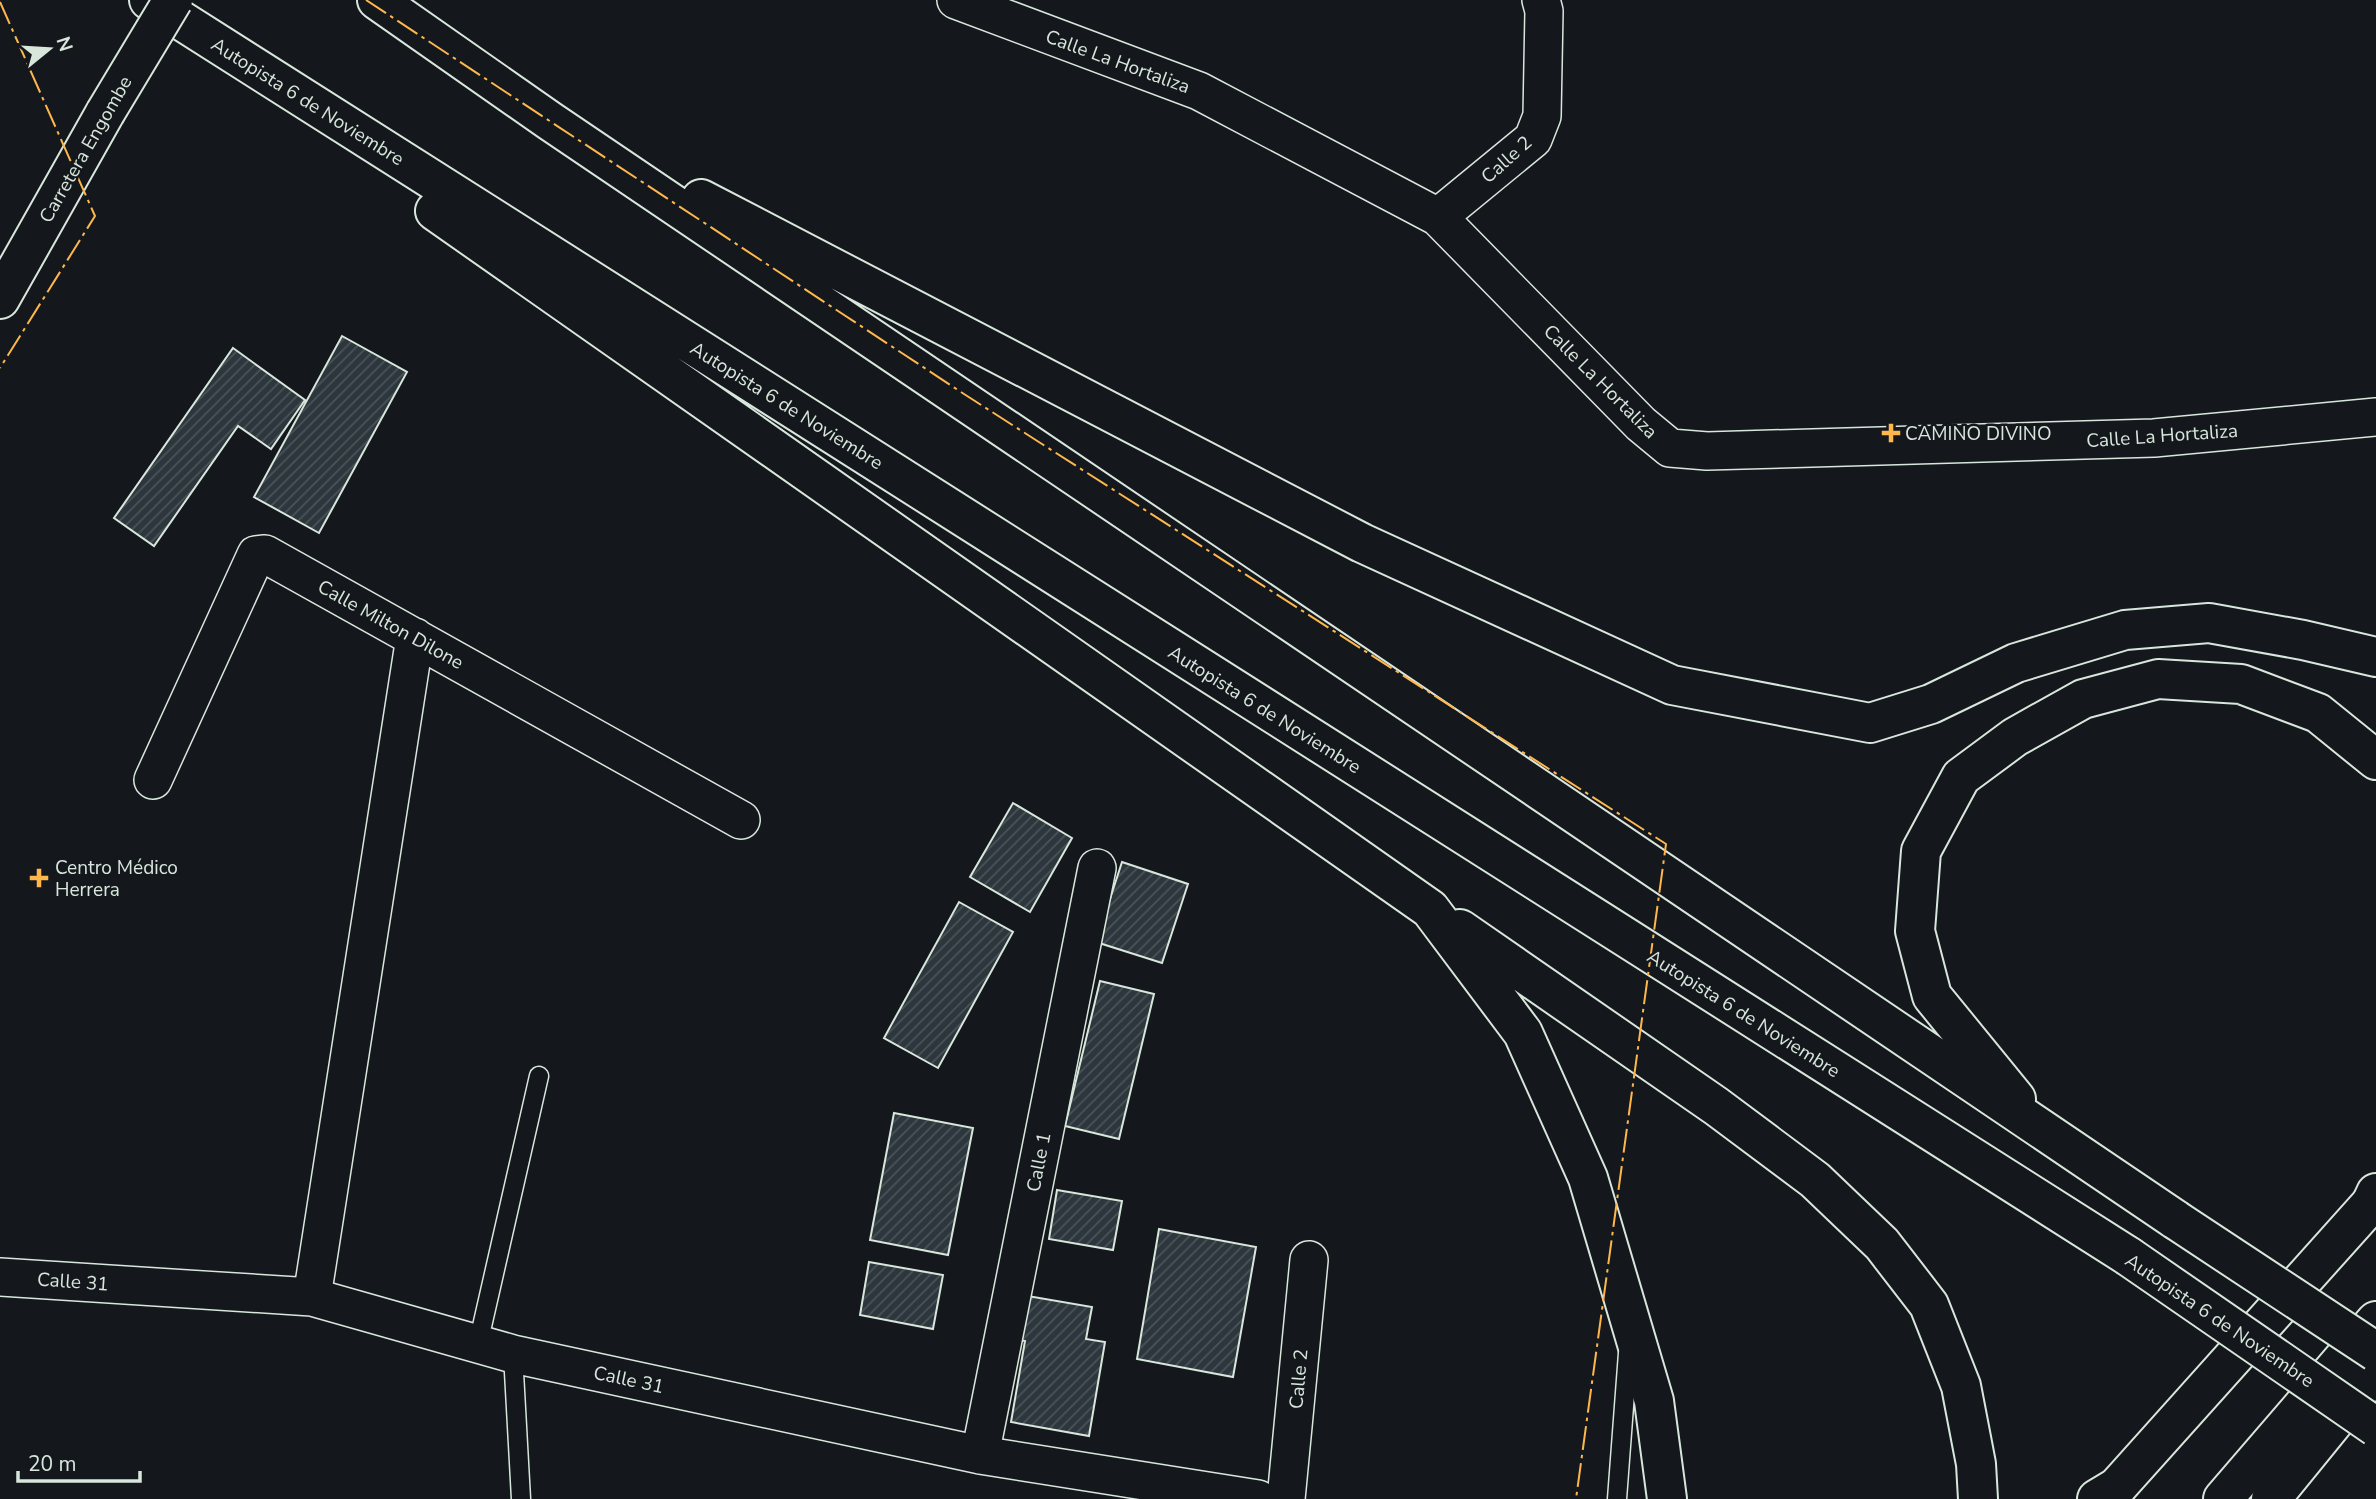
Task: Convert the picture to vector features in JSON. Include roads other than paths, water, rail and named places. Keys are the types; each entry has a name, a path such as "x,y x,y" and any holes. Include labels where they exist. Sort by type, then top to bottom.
{"main road":[{"path":"135,0 1520,972 1716,1106 1815,1180 1882,1244 1929,1304 1961,1386 1976,1464 1978,1499"},
{"name":"Autopista 6 de Noviembre","path":"149,0 2128,1256 2376,1427"},
{"name":"Carretera Engombe","path":"0,299 105,113 173,0"},
{"path":"377,0 550,121 2041,1130 2376,1352"},
{"path":"550,121 942,322 1362,543 1672,685 1870,723 1931,704 2016,663 2125,630 2209,623 2376,657"},
{"path":"2041,1130 1932,996 1915,931 1921,851 1961,777 2015,737 2083,699 2158,680 2241,684 2318,713 2376,760"},
{"path":"1430,909 1523,1032 1588,1178 1654,1401 1667,1499"},
{"path":"2107,1495 2374,1199"},
{"path":"2223,1499 2376,1321"},
{"path":"2271,1499 2376,1370"}],"street":[{"name":"Calle La Hortaliza","path":"956,0 1199,92 1438,216 1641,424 1670,447 1707,451 2154,438 2376,417"},
{"name":"Calle 2","path":"1438,216 1533,139 1542,116 1544,11 1541,0"},
{"name":"Calle Milton Dilone","path":"153,780 256,555 265,555 741,820"},
{"path":"312,1297 415,637"},
{"name":"Calle 1","path":"980,1455 1097,868"},
{"name":"Calle 2","path":"1286,1499 1309,1259"},
{"name":"Calle 31","path":"0,1277 312,1297 513,1354 980,1455 1101,1487 1258,1499"}],"lane":[{"path":"478,1344 539,1076"},
{"path":"1617,1499 1631,1318"},
{"path":"513,1354 521,1499"}],"place":[{"name":"CAMINO DIVINO","path":"1891,433"},
{"name":"Centro Médico Herrera","path":"39,878"}]}
